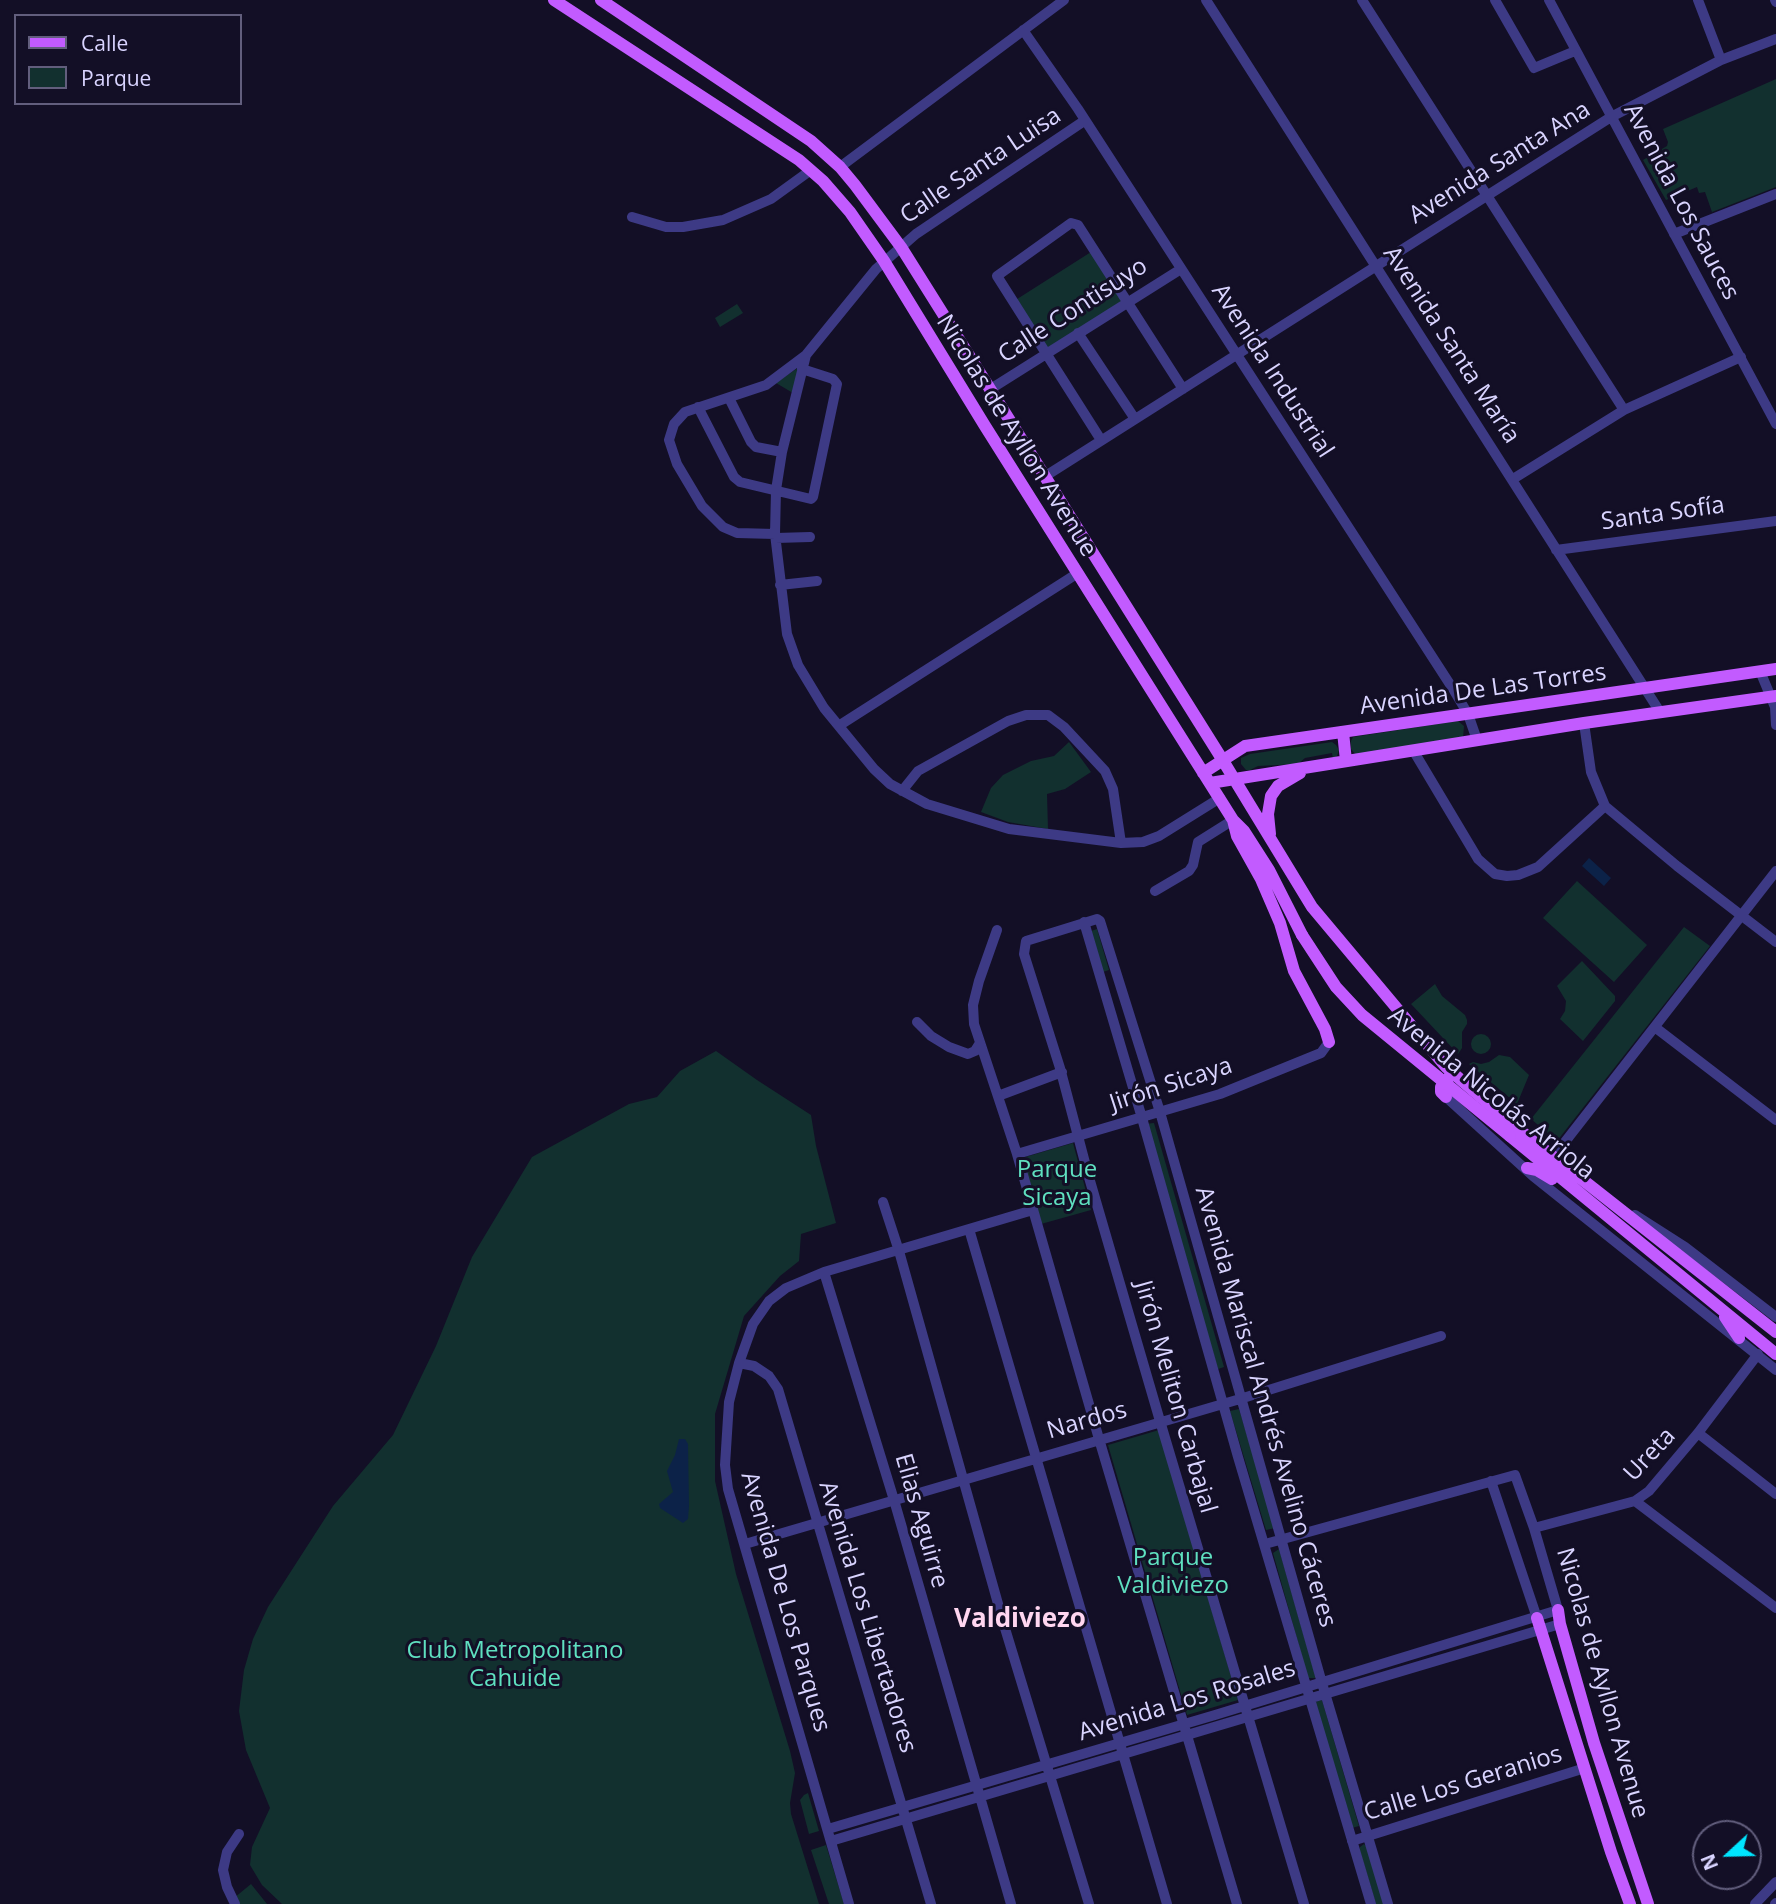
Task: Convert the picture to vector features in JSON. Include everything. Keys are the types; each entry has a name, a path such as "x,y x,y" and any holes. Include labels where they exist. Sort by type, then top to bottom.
{"main road":[{"name":"Nicolas de Ayllon Avenue","path":"554,0 811,170 850,212 884,261 1233,820 1237,836 1261,879 1280,923 1294,971 1329,1042"},
{"name":"Nicolas de Ayllon Avenue","path":"601,0 811,141 840,167 901,247 1312,907 1452,1073"},
{"name":"Avenida De Las Torres","path":"1207,778 1222,759 1245,746 1776,669"},
{"name":"Avenida De Las Torres","path":"1207,778 1234,779 1584,723 1774,697"},
{"path":"1343,732 1346,761"},
{"path":"1271,838 1268,814 1271,796 1287,779 1318,765"},
{"name":"Avenida Nicolás Arriola","path":"1233,820 1244,831 1269,870 1302,934 1330,979 1362,1015 1776,1354"},
{"path":"1446,1097 1441,1092 1441,1087 1452,1073"},
{"name":"Avenida Nicolás Arriola","path":"1452,1073 1776,1332"},
{"path":"1527,1168 1545,1173 1620,1234 1645,1246"},
{"path":"1717,1305 1739,1338"},
{"name":"Nicolas de Ayllon Avenue","path":"1558,1610 1594,1743 1647,1904"},
{"name":"Nicolas de Ayllon Avenue","path":"1539,1624 1630,1904"}],"street":[{"path":"840,167 1064,0"},
{"name":"Avenida Santa María","path":"1206,0 1660,712"},
{"path":"1362,0 1624,410"},
{"path":"1495,0 1532,67 1538,68 1574,51"},
{"name":"Avenida Los Sauces","path":"1549,0 1776,424"},
{"path":"1698,0 1721,60"},
{"name":"Avenida Industrial","path":"1023,30 1468,713 1476,740"},
{"name":"Avenida Santa Ana","path":"1044,477 1611,117 1721,60 1776,39"},
{"name":"Calle Santa Luisa","path":"806,355 864,282 916,234 1084,121"},
{"path":"632,217 666,227 723,220 771,199 811,170"},
{"path":"1674,234 1776,194"},
{"path":"1101,440 998,279 998,273 1071,223 1078,225 1183,389"},
{"name":"Calle Contisuyo","path":"989,390 1181,269"},
{"path":"1078,333 1135,419"},
{"path":"806,355 782,452 776,490 775,536 787,634 798,665 824,708 874,769 902,791 927,804 1009,829 1121,843 1143,842 1159,836 1220,798"},
{"path":"806,355 766,385 685,412 674,424 669,440 677,464 702,506 723,527 737,533 810,537"},
{"path":"1513,479 1624,410 1741,357"},
{"path":"698,407 734,477 740,482 813,497 835,397 836,381 802,369"},
{"path":"729,398 751,442 756,447 782,452"},
{"name":"Santa Sofía","path":"1556,550 1776,520"},
{"path":"840,725 1077,573"},
{"path":"780,585 817,581"},
{"path":"1760,671 1774,697 1776,725"},
{"path":"902,791 918,771 1008,720 1026,715 1048,715 1065,727 1105,771 1113,789 1121,843"},
{"path":"1584,723 1591,772 1605,806 1776,942"},
{"path":"1413,750 1478,859 1495,874 1518,875 1538,867 1605,806"},
{"path":"1155,891 1189,871 1194,865 1198,842 1233,820"},
{"path":"1554,1156 1776,871"},
{"name":"Avenida Mariscal Andrés Avelino Cáceres","path":"1371,1904 1084,922 1097,919 1100,921 1160,1112 1323,1688 1388,1904"},
{"name":"Jirón Meliton Carbajal","path":"1084,922 1026,942 1024,954 1062,1072 1160,1422 1304,1904"},
{"path":"997,930 973,1005 974,1024 1017,1154 1237,1904"},
{"path":"1101,979 1117,974"},
{"path":"918,1022 940,1041 968,1054 975,1051 981,1043"},
{"path":"1656,1028 1776,1120"},
{"name":"Jirón Sicaya","path":"1017,1154 1220,1094 1321,1052 1329,1042"},
{"path":"998,1096 1062,1072"},
{"path":"1446,1097 1533,1176 1776,1370"},
{"path":"1597,1189 1685,1247 1776,1317"},
{"path":"883,1202 1004,1625 1089,1904"},
{"name":"Avenida De Los Parques","path":"849,1904 728,1489 725,1465 729,1402 739,1363 753,1324 769,1301 786,1288 824,1272 1033,1210"},
{"path":"969,1229 1167,1904"},
{"name":"Elias Aguirre","path":"824,1272 894,1500 1011,1904"},
{"name":"Nardos","path":"745,1544 1240,1399 1441,1336"},
{"name":"Ureta","path":"1534,1528 1635,1501 1650,1491 1758,1354"},
{"name":"Avenida Los Libertadores","path":"739,1363 754,1366 769,1376 778,1389 931,1904"},
{"path":"1698,1433 1776,1494"},
{"name":"Nicolas de Ayllon Avenue","path":"1539,1624 1491,1481 1516,1475 1558,1610"},
{"path":"1265,1544 1491,1481"},
{"path":"1635,1501 1776,1608"},
{"name":"Avenida Los Rosales","path":"1539,1624 1558,1610"},
{"name":"Avenida Los Rosales","path":"831,1841 978,1791 1323,1688 1539,1624 1560,1624"},
{"name":"Calle Los Geranios","path":"1352,1841 1586,1768"},
{"name":"Avenida Los Rosales","path":"828,1829 901,1807 978,1791"},
{"path":"235,1904 226,1887 223,1870 227,1852 239,1834"},
{"path":"1755,1904 1776,1882"}],"green space":[{"path":"1776,79 1776,187 1712,212 1705,192 1699,193 1697,187 1666,200 1643,160 1667,146 1663,129"},
{"path":"1091,252 1123,303 1046,352 1014,301"},
{"path":"737,304 743,313 720,327 715,318"},
{"path":"802,365 793,393 776,383"},
{"path":"1458,721 1464,726 1463,738 1356,755 1351,749 1353,737"},
{"path":"1069,742 1091,772 1065,789 1047,794 1048,829 1008,822 981,812 991,788 1003,775 1031,761 1054,756"},
{"path":"1332,742 1339,750 1333,759 1332,753 1305,758 1298,764 1258,766 1250,770 1246,770 1241,764 1241,758 1250,754"},
{"path":"1577,881 1647,945 1614,982 1543,918"},
{"path":"1684,927 1710,946 1557,1141 1531,1119"},
{"path":"1097,929 1109,970 1103,972 1091,931"},
{"path":"1582,961 1615,996 1615,1001 1583,1041 1560,1019 1565,1011 1566,1001 1557,986"},
{"path":"1435,984 1442,996 1465,1015 1467,1020 1462,1032 1462,1048 1458,1054 1411,1004"},
{"path":"1481,1034 1488,1037 1491,1044 1488,1051 1481,1054 1474,1051 1471,1044 1474,1037"},
{"name":"Club Metropolitano Cahuide","path":"716,1051 811,1115 816,1146 836,1223 801,1234 799,1261 780,1276 744,1316 715,1414 715,1481 736,1574 790,1751 795,1773 791,1814 819,1904 282,1904 262,1885 250,1865 252,1847 270,1808 246,1750 239,1711 244,1670 253,1639 268,1607 333,1506 393,1435 436,1346 472,1257 532,1157 629,1104 657,1097 680,1071"},
{"path":"1499,1055 1510,1057 1529,1075 1517,1104 1469,1064 1489,1062"},
{"path":"1154,1123 1224,1367 1218,1369 1145,1124"},
{"name":"Parque Sicaya","path":"1073,1143 1091,1210 1041,1224 1022,1158"},
{"path":"1239,1409 1275,1528 1266,1530 1230,1411"},
{"name":"Parque Valdiviezo","path":"1159,1430 1238,1700 1187,1715 1108,1445"},
{"path":"1279,1549 1316,1678 1308,1678 1273,1553"},
{"path":"1322,1700 1359,1826 1352,1828 1315,1702"},
{"path":"808,1793 819,1831 809,1834 800,1800"},
{"path":"1364,1844 1368,1848 1385,1904 1376,1904 1360,1851"},
{"path":"826,1845 844,1904 829,1904 811,1850"},
{"path":"251,1884 267,1904 239,1904 234,1898"}],"water":[{"path":"1589,858 1611,878 1604,886 1582,866"},
{"path":"679,1439 685,1439 688,1444 689,1506 688,1519 683,1523 660,1508 659,1504 673,1492 667,1471"}],"district":[{"name":"Valdiviezo","path":"1020,1620"}]}
